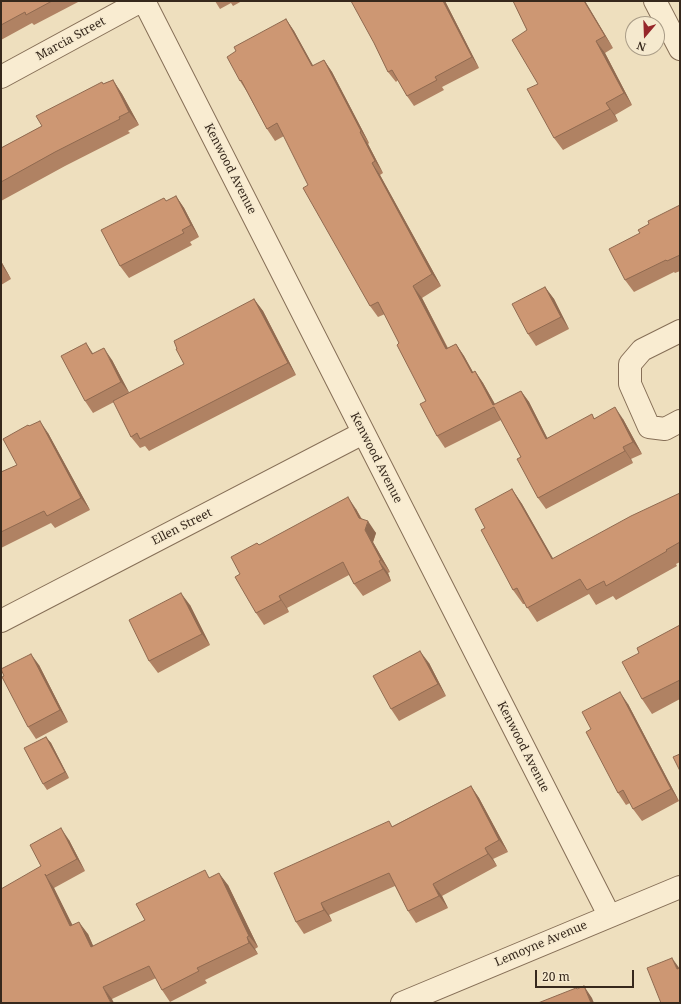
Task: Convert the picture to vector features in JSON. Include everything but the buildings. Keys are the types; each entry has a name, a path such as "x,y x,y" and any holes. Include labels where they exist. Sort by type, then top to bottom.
{"street":[{"name":"Marcia Street","path":"1,77 141,1"},
{"name":"Kenwood Avenue","path":"144,1 609,915"},
{"path":"655,1 680,49"},
{"path":"680,331 642,350 630,364 630,384 649,427 666,429 680,421"},
{"name":"Ellen Street","path":"1,621 363,433"},
{"name":"Lemoyne Avenue","path":"402,1003 680,886"}]}
